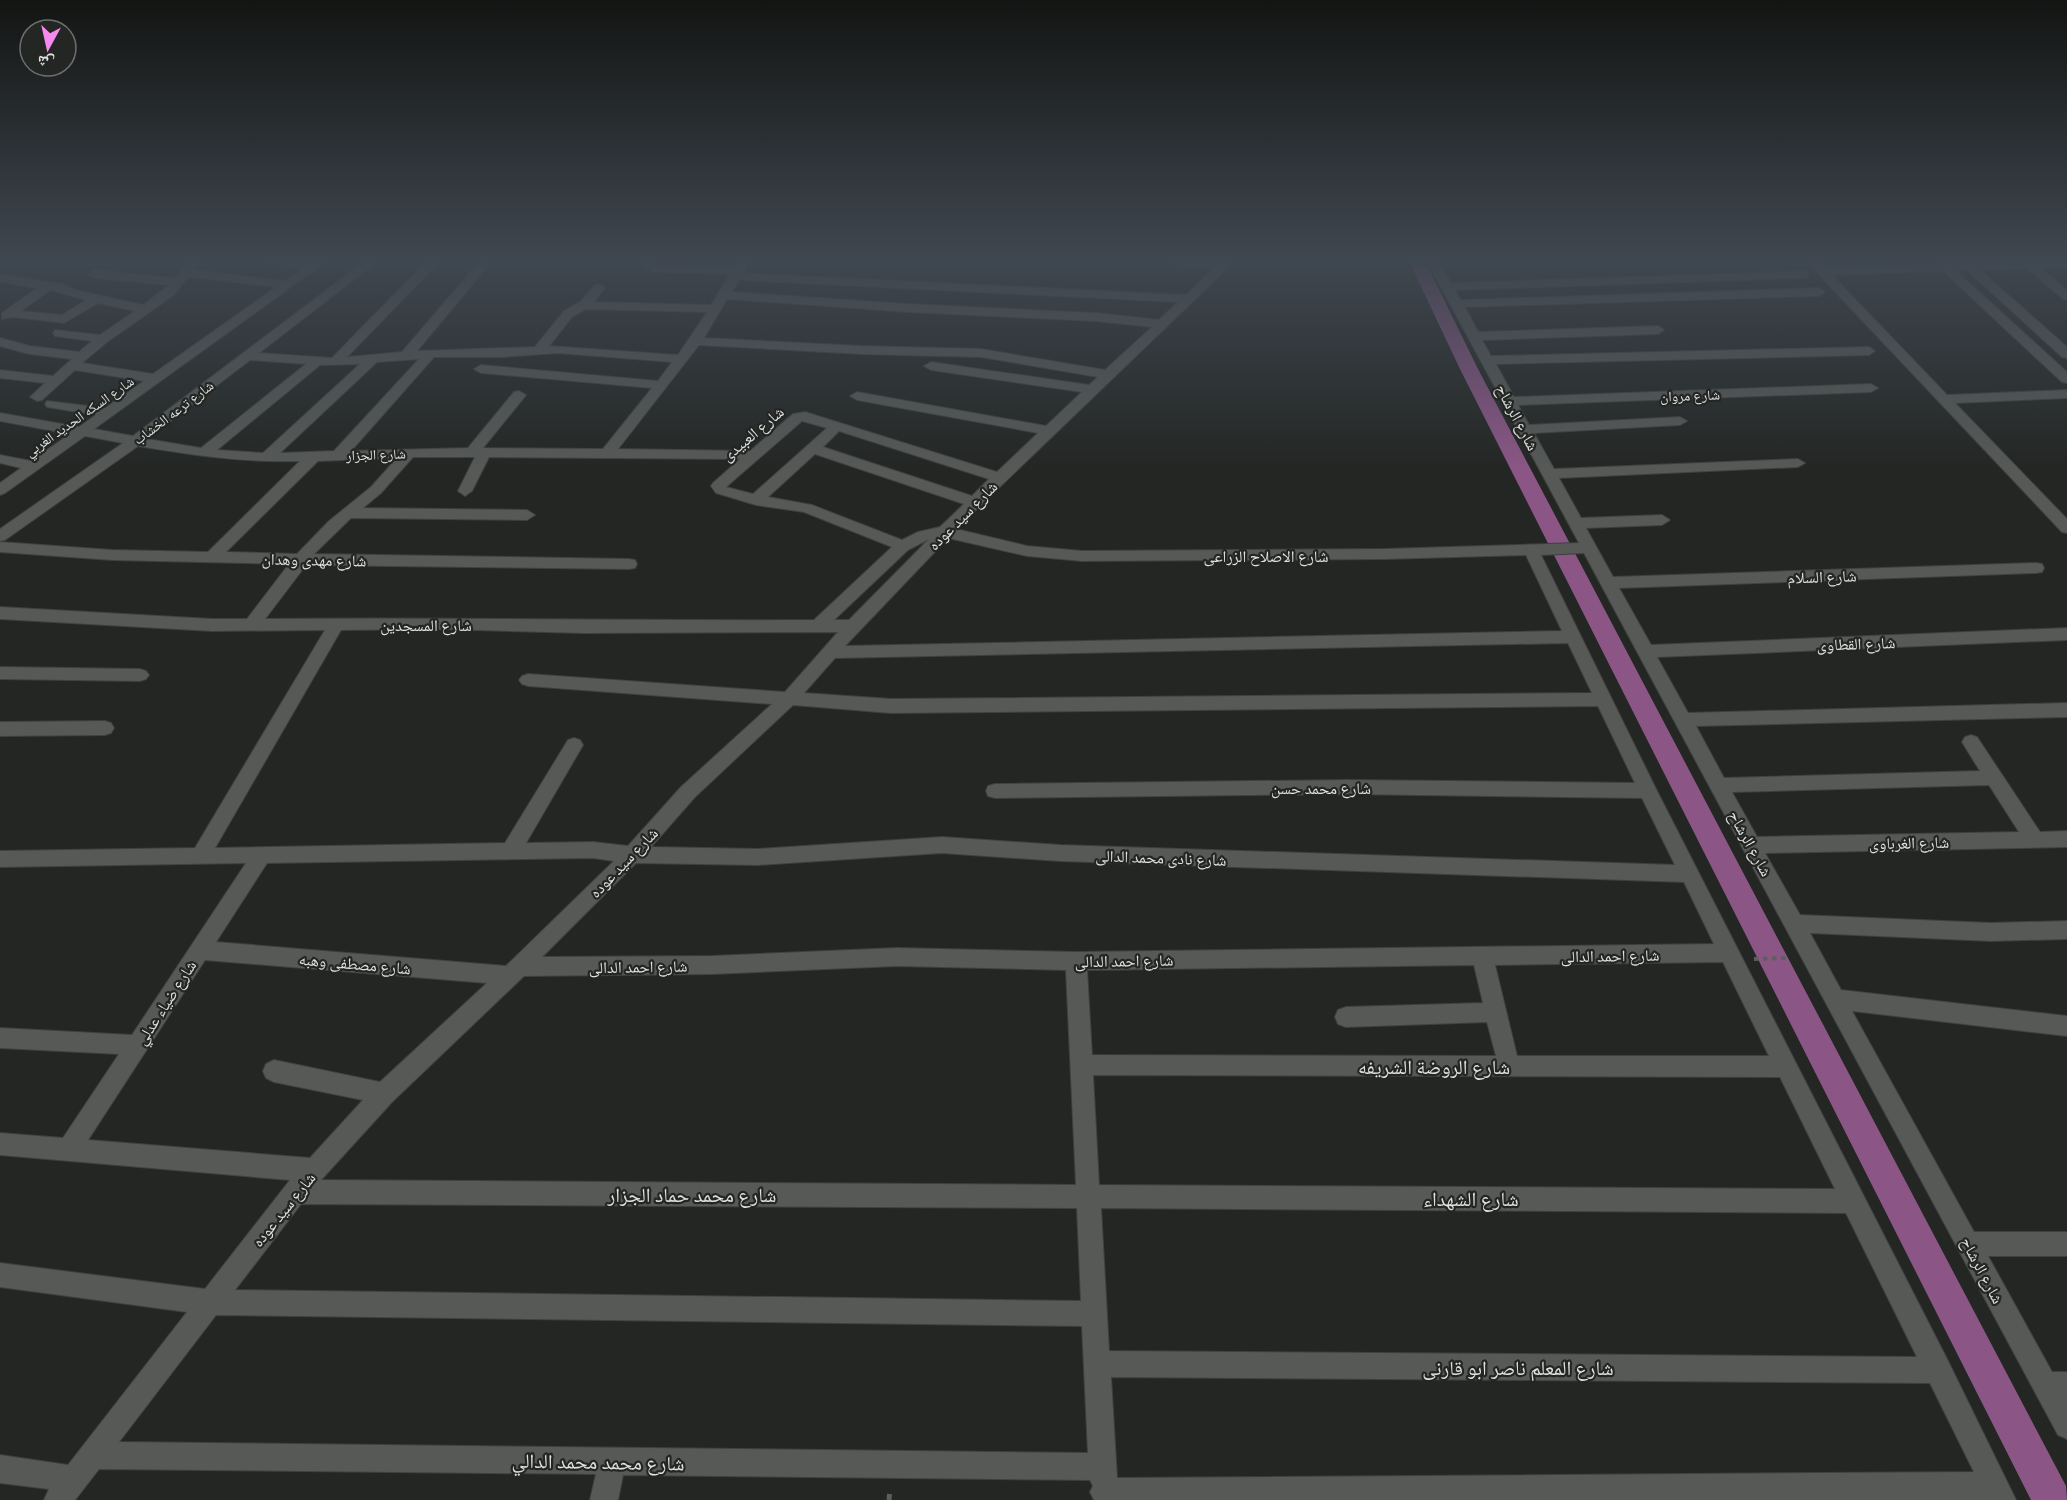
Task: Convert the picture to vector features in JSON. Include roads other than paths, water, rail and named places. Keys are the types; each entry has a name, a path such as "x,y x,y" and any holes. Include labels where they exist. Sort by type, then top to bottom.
{"street":[{"path":"37,397 113,331"},
{"name":"شارع السكه الحديد الغربي","path":"0,490 224,331"},
{"name":"شارع ترعه الخشاب","path":"0,536 134,442 280,331"},
{"path":"335,362 365,331"},
{"path":"405,357 427,331"},
{"path":"539,350 554,331"},
{"path":"608,452 702,331"},
{"name":"شارع سيد عوده","path":"66,1490 295,1192 384,1094 514,972 632,855 688,792 791,697 853,626 974,502 1155,331"},
{"name":"شارع الرشاح","path":"1471,331 1969,1245 2056,1385 2067,1426"},
{"path":"1474,336 1627,331"},
{"path":"1879,331 2067,528"},
{"path":"2015,331 2067,378"},
{"path":"2041,331 2067,354"},
{"path":"59,333 102,339"},
{"path":"696,340 862,350 981,352 1109,375"},
{"path":"0,342 23,348 84,357"},
{"path":"0,366 23,348"},
{"path":"247,356 335,362 431,353 502,353 539,350 682,359"},
{"path":"1487,360 1869,351"},
{"path":"338,456 431,353"},
{"path":"266,458 372,360"},
{"path":"204,453 316,362"},
{"path":"73,366 158,379"},
{"path":"931,366 1093,390"},
{"path":"481,369 661,385"},
{"path":"0,374 57,380"},
{"name":"شارع مروان","path":"1509,401 1871,388"},
{"path":"1944,399 2067,394"},
{"path":"465,491 478,452 519,395"},
{"path":"857,396 952,416 1050,431"},
{"path":"52,404 109,413"},
{"name":"شارع العبيدى","path":"903,546 807,508 756,500 721,490 718,486 800,417 808,416 1000,478"},
{"name":"شارع الجزار","path":"0,417 204,453 266,458 478,452 755,454"},
{"path":"1524,429 1680,421"},
{"path":"756,500 837,426"},
{"path":"813,448 974,502"},
{"path":"254,623 301,559 347,513 376,490 410,453"},
{"path":"212,557 313,456"},
{"path":"0,459 34,466"},
{"path":"1549,474 1798,464"},
{"path":"347,513 527,515"},
{"path":"1575,523 1662,520"},
{"path":"818,626 903,546 918,537 946,531"},
{"name":"شارع الاصلاح الزراعى","path":"946,531 1000,546 1082,556 1385,554 1589,548"},
{"name":"شارع مهدى وهدان","path":"0,547 112,555 515,564 629,564"},
{"path":"1531,550 1648,791 1999,1493"},
{"name":"شارع السلام","path":"1608,583 2036,568"},
{"name":"شارع المسجدين","path":"0,614 205,624 439,623 584,627 853,626"},
{"path":"200,856 336,625"},
{"name":"شارع القطاوى","path":"1646,651 2067,634"},
{"path":"829,652 1573,637"},
{"path":"0,673 140,675"},
{"path":"528,680 791,697 891,706 1603,699"},
{"path":"1683,720 2067,710"},
{"path":"0,729 105,728"},
{"path":"1971,742 2035,840"},
{"path":"511,851 574,746"},
{"path":"1719,785 1994,778"},
{"name":"شارع محمد حسن","path":"995,790 1347,787 1648,791"},
{"name":"شارع الغرباوى","path":"1752,845 2067,839"},
{"name":"شارع نادى محمد الدالى","path":"0,859 593,850 632,855 758,857 942,845 1060,853 1690,874"},
{"name":"شارع ضياء عدلي","path":"69,1149 262,855"},
{"path":"1795,924 1991,932 2067,930"},
{"name":"شارع مصطفى وهبه","path":"200,950 514,972"},
{"path":"1482,956 1509,1066"},
{"name":"شارع احمد الدالى","path":"514,972 906,957 1076,961 1482,956 1731,956"},
{"path":"1076,961 1104,1486"},
{"path":"1836,999 2067,1026"},
{"path":"1346,1017 1495,1012"},
{"path":"0,1038 137,1045"},
{"name":"شارع الروضة الشريفه","path":"1082,1065 1787,1067"},
{"path":"274,1071 384,1094"},
{"path":"0,1144 314,1170"},
{"name":"شارع محمد حماد الجزار","path":"295,1192 1089,1196"},
{"name":"شارع الشهداء","path":"1089,1196 1854,1201"},
{"path":"1969,1245 2067,1244"},
{"path":"0,1275 210,1302 1095,1314"},
{"name":"شارع المعلم ناصر ابو قارنى","path":"1097,1364 1939,1370"},
{"name":"شارع محمد محمد الدالي","path":"93,1455 613,1461 1104,1486 1999,1493"},
{"path":"604,1500 613,1461"},
{"path":"0,1469 66,1490"}],"waterway":[{"path":"1451,331 2052,1500"}]}
